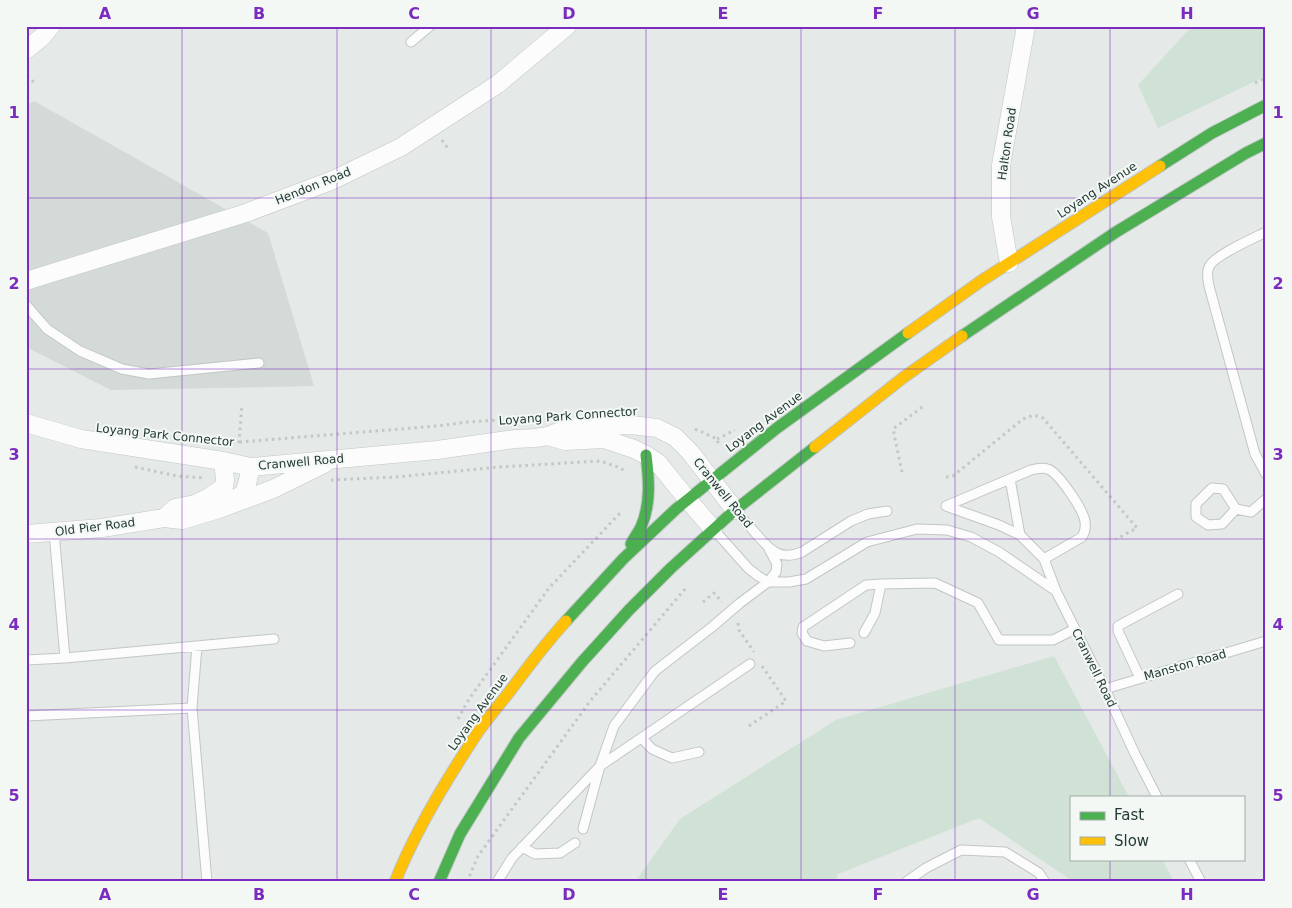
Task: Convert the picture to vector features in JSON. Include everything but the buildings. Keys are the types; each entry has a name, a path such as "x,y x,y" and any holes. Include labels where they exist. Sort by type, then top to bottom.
{"main road":[{"name":"Loyang Avenue","path":"395,882 424,821 479,731 551,637 622,558 688,500 777,428 981,281 1212,133 1266,105"},
{"path":"439,882 460,834 519,738 582,662 629,610 713,529 904,377 949,345 1116,232 1246,153 1266,143"},
{"path":"622,558 642,525 648,504 649,475 646,455"}],"street":[{"name":"Hendon Road","path":"26,281 246,212 333,180 401,147 498,84 567,26"},
{"name":"Halton Road","path":"1009,263 1001,217 1001,165 1026,26"},
{"path":"26,50 45,30"},
{"name":"Cranwell Road","path":"26,423 81,439 251,467 437,450 548,436 566,429 588,426 631,424 657,428 675,437 690,452 735,510"},
{"name":"Cranwell Road","path":"548,436 565,441 604,440 634,449 646,455 658,463 713,529"},
{"name":"Old Pier Road","path":"26,534 102,528 164,518 182,520 219,509 273,489 334,459"},
{"name":"Old Pier Road","path":"164,518 175,508 195,504 212,496 224,487 223,461"},
{"name":"Old Pier Road","path":"219,509 242,494 246,488 251,467"}],"lane":[{"path":"411,42 430,26"},
{"path":"1266,232 1218,257 1209,265 1207,276 1255,454 1266,474"},
{"path":"26,306 47,329 80,351 122,369 149,374 259,363"},
{"path":"1020,535 1010,479 1039,468 1050,470 1059,478 1082,511 1086,522 1082,537 1044,559"},
{"name":"Cranwell Road","path":"1010,479 946,506 1000,525 1020,535 1044,559 1056,591 1156,796"},
{"path":"1236,509 1222,524 1208,526 1196,517 1196,504 1212,488 1223,489 1236,509 1251,512 1266,499"},
{"name":"Cranwell Road","path":"735,510 769,549"},
{"path":"769,549 785,556 794,556 851,521 868,514 888,511"},
{"name":"Cranwell Road","path":"713,529 748,568 768,582"},
{"path":"768,582 789,582 806,578 867,542 917,529 947,530 970,537 999,552 1056,591"},
{"path":"54,532 65,658"},
{"path":"583,829 600,766 614,726 655,670 768,582 776,572 777,564 769,549"},
{"path":"850,643 824,646 807,641 802,633 803,627 866,584 935,583 978,603 999,640 1053,640 1075,629"},
{"path":"864,633 875,613 881,584"},
{"path":"1140,678 1118,632 1118,626 1178,594"},
{"path":"26,660 274,639"},
{"name":"Manston Road","path":"1105,689 1266,641"},
{"path":"197,646 192,708 206,882"},
{"path":"497,882 512,858 600,766 750,664"},
{"path":"26,716 192,708"},
{"path":"642,738 652,749 672,758 699,752"},
{"path":"522,847 535,854 560,853 575,843"},
{"path":"906,882 926,868 961,850 1005,852 1039,873 1045,882"},
{"path":"1190,860 1201,882"}],"path":[{"path":"27,76 35,83"},
{"path":"440,136 449,150"},
{"path":"240,434 242,404"},
{"path":"902,472 893,429 925,405"},
{"name":"Loyang Park Connector","path":"211,440 240,442 546,417"},
{"path":"689,427 717,439 722,453 731,465"},
{"path":"330,480 396,477 499,467 600,461 621,468 626,474"},
{"path":"468,882 478,856 590,700 688,586"}],"shaded area":[{"path":"34,101 268,233 314,386 111,390 26,347 26,106"}],"green space":[{"path":"1192,26 1266,26 1266,76 1158,128 1138,85"},
{"path":"1054,656 1128,796 1070,796 1070,860 1163,860 1174,882 1074,882 979,818 838,874 835,882 635,882 680,819 836,720"}],"traffic: fast":[{"path":"1160,166 1212,133 1266,105"},
{"path":"962,336 1116,232 1246,153 1266,143"},
{"path":"566,621 623,559 676,509 777,428 908,333"},
{"path":"439,882 460,834 519,738 582,662 629,610 671,568 735,510 815,447"},
{"path":"631,544 641,527 648,500 646,455"}],"traffic: slow":[{"path":"908,333 981,281 1160,166"},
{"path":"815,447 904,377 962,336"},
{"path":"395,882 422,824 478,732 566,621"}]}
